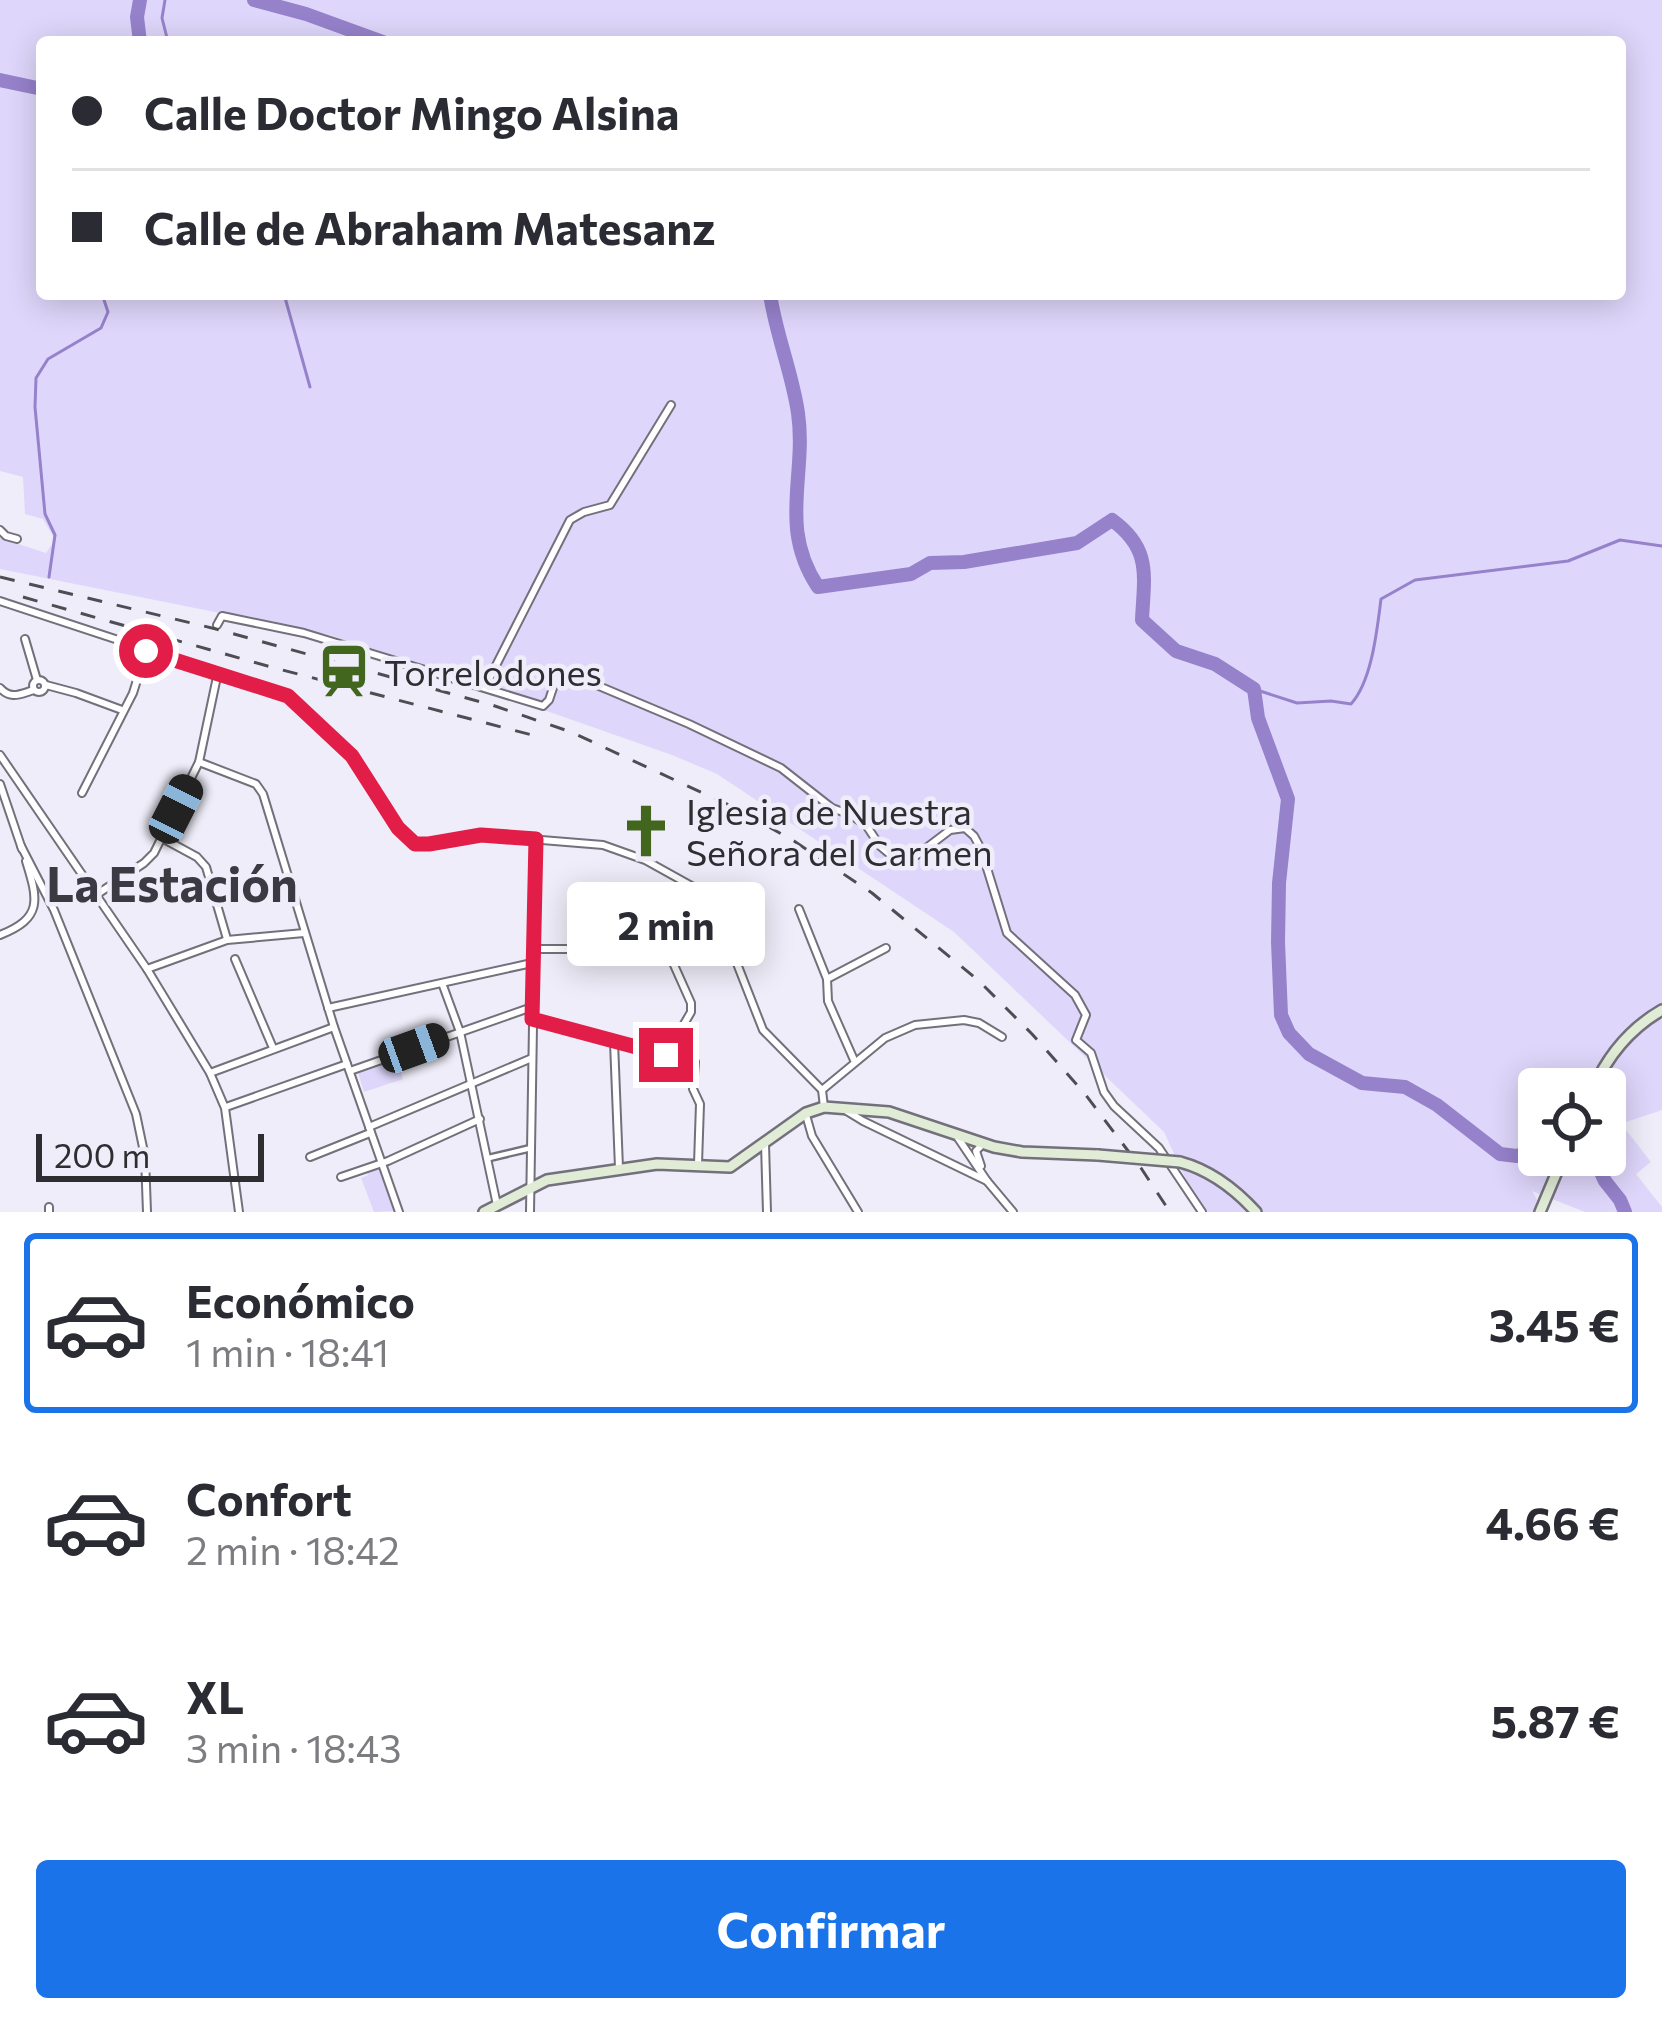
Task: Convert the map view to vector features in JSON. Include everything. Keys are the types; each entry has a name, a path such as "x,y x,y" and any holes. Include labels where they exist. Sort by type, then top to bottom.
{"main road":[{"path":"1605,1068 1618,1046 1662,1010"},
{"path":"484,1212 547,1180 657,1165 730,1167 806,1113 841,1107 890,1112 983,1144 1022,1151 1180,1162 1220,1180 1256,1212"},
{"path":"1540,1212 1556,1176"}],"street":[{"path":"485,687 570,520 610,505 670,405"},
{"path":"0,530 17,539"},
{"path":"0,602 288,696 352,756 398,828 415,844 481,835 603,845 681,878 709,899 763,1030 822,1090 824,1107"},
{"path":"217,625 222,616 304,633 531,705 543,706 556,679 568,673 781,767 832,808 866,826 880,846 903,860 950,830 965,828 981,849 1007,933 1075,995 1086,1015 1076,1040 1091,1054 1103,1092 1159,1148 1202,1212"},
{"path":"25,639 37,680"},
{"path":"82,793 133,693 146,651"},
{"path":"96,895 150,858 162,838 200,762 218,672"},
{"path":"37,680 123,711"},
{"path":"34,690 37,680"},
{"path":"0,688 15,696 41,692 46,686"},
{"path":"0,755 147,969 210,1073 225,1108 239,1212"},
{"path":"200,762 260,788 334,1027 399,1212"},
{"path":"0,935 17,928 35,907 36,895 0,781 8,773 15,775"},
{"path":"162,838 206,867 227,940"},
{"path":"530,1212 536,839"},
{"path":"21,846 54,910 136,1114 145,1157 147,1212"},
{"path":"35,907 54,910"},
{"path":"799,909 827,979 828,1000 854,1060"},
{"path":"147,969 227,940 304,933"},
{"path":"827,979 886,948"},
{"path":"533,949 609,949"},
{"path":"666,1055 691,1012 670,956"},
{"path":"235,959 273,1048"},
{"path":"328,1008 532,963"},
{"path":"442,983 460,1032 497,1204"},
{"path":"225,1108 532,1007"},
{"path":"532,1019 695,1062 694,1089 700,1104 698,1167"},
{"path":"822,1090 854,1060 915,1024 964,1020 1003,1037"},
{"path":"210,1073 334,1027"},
{"path":"614,1042 619,1168"},
{"path":"310,1157 532,1058"},
{"path":"841,1107 987,1181"},
{"path":"806,1113 812,1136 858,1212"},
{"path":"341,1177 480,1119"},
{"path":"955,1134 1013,1212"},
{"path":"765,1144 767,1212"},
{"path":"983,1144 976,1151 987,1181"},
{"path":"488,1159 531,1148"}],"shaded area":[{"path":"0,0 1662,0 1662,1110 1626,1122 1626,1068 1518,1068 1518,1176 1626,1176 1626,1130 1651,1162 1636,1174 1662,1212 1585,1212 1532,1191 1537,1200 1533,1212 1201,1212 1164,1132 954,932 717,774 330,635 0,569 0,538 46,553 55,540 43,519 25,514 23,477 0,471"},
{"path":"397,1060 403,1079 364,1092 358,1073"},
{"path":"377,1165 395,1211 374,1212 361,1178"}],"waterway":[{"path":"139,36 140,0"},
{"path":"165,0 162,18 166,36"},
{"path":"254,0 366,36"},
{"path":"0,80 36,88"},
{"path":"49,577 55,535 45,514 36,378 48,359 101,328 108,312 104,300"},
{"path":"286,300 310,387"},
{"path":"771,300 798,413 799,543 818,587 911,574 930,563 1077,543 1112,520 1140,553 1142,620 1176,651 1215,664 1254,689 1258,718 1288,799 1278,942 1281,1015 1289,1033 1309,1054 1362,1083 1405,1087 1437,1105 1500,1154 1518,1156"},
{"path":"1254,689 1297,703 1351,704 1369,669 1381,599 1415,580 1568,561 1620,540 1662,546"},
{"path":"1603,1176 1625,1212"}],"railway":[{"path":"0,577 216,629 492,705 571,732 733,807 872,893 979,981 1085,1094 1170,1212"},
{"path":"23,597 532,735"}],"place":[{"name":"Torrelodones","path":"344,671"},
{"name":"Iglesia de Nuestra Señora del Carmen","path":"646,831"}],"district":[{"name":"La Estación","path":"172,882"}],"route":[{"path":"146,651 288,696 352,756 398,828 415,844 481,835 536,839 532,1019 666,1055"}]}
